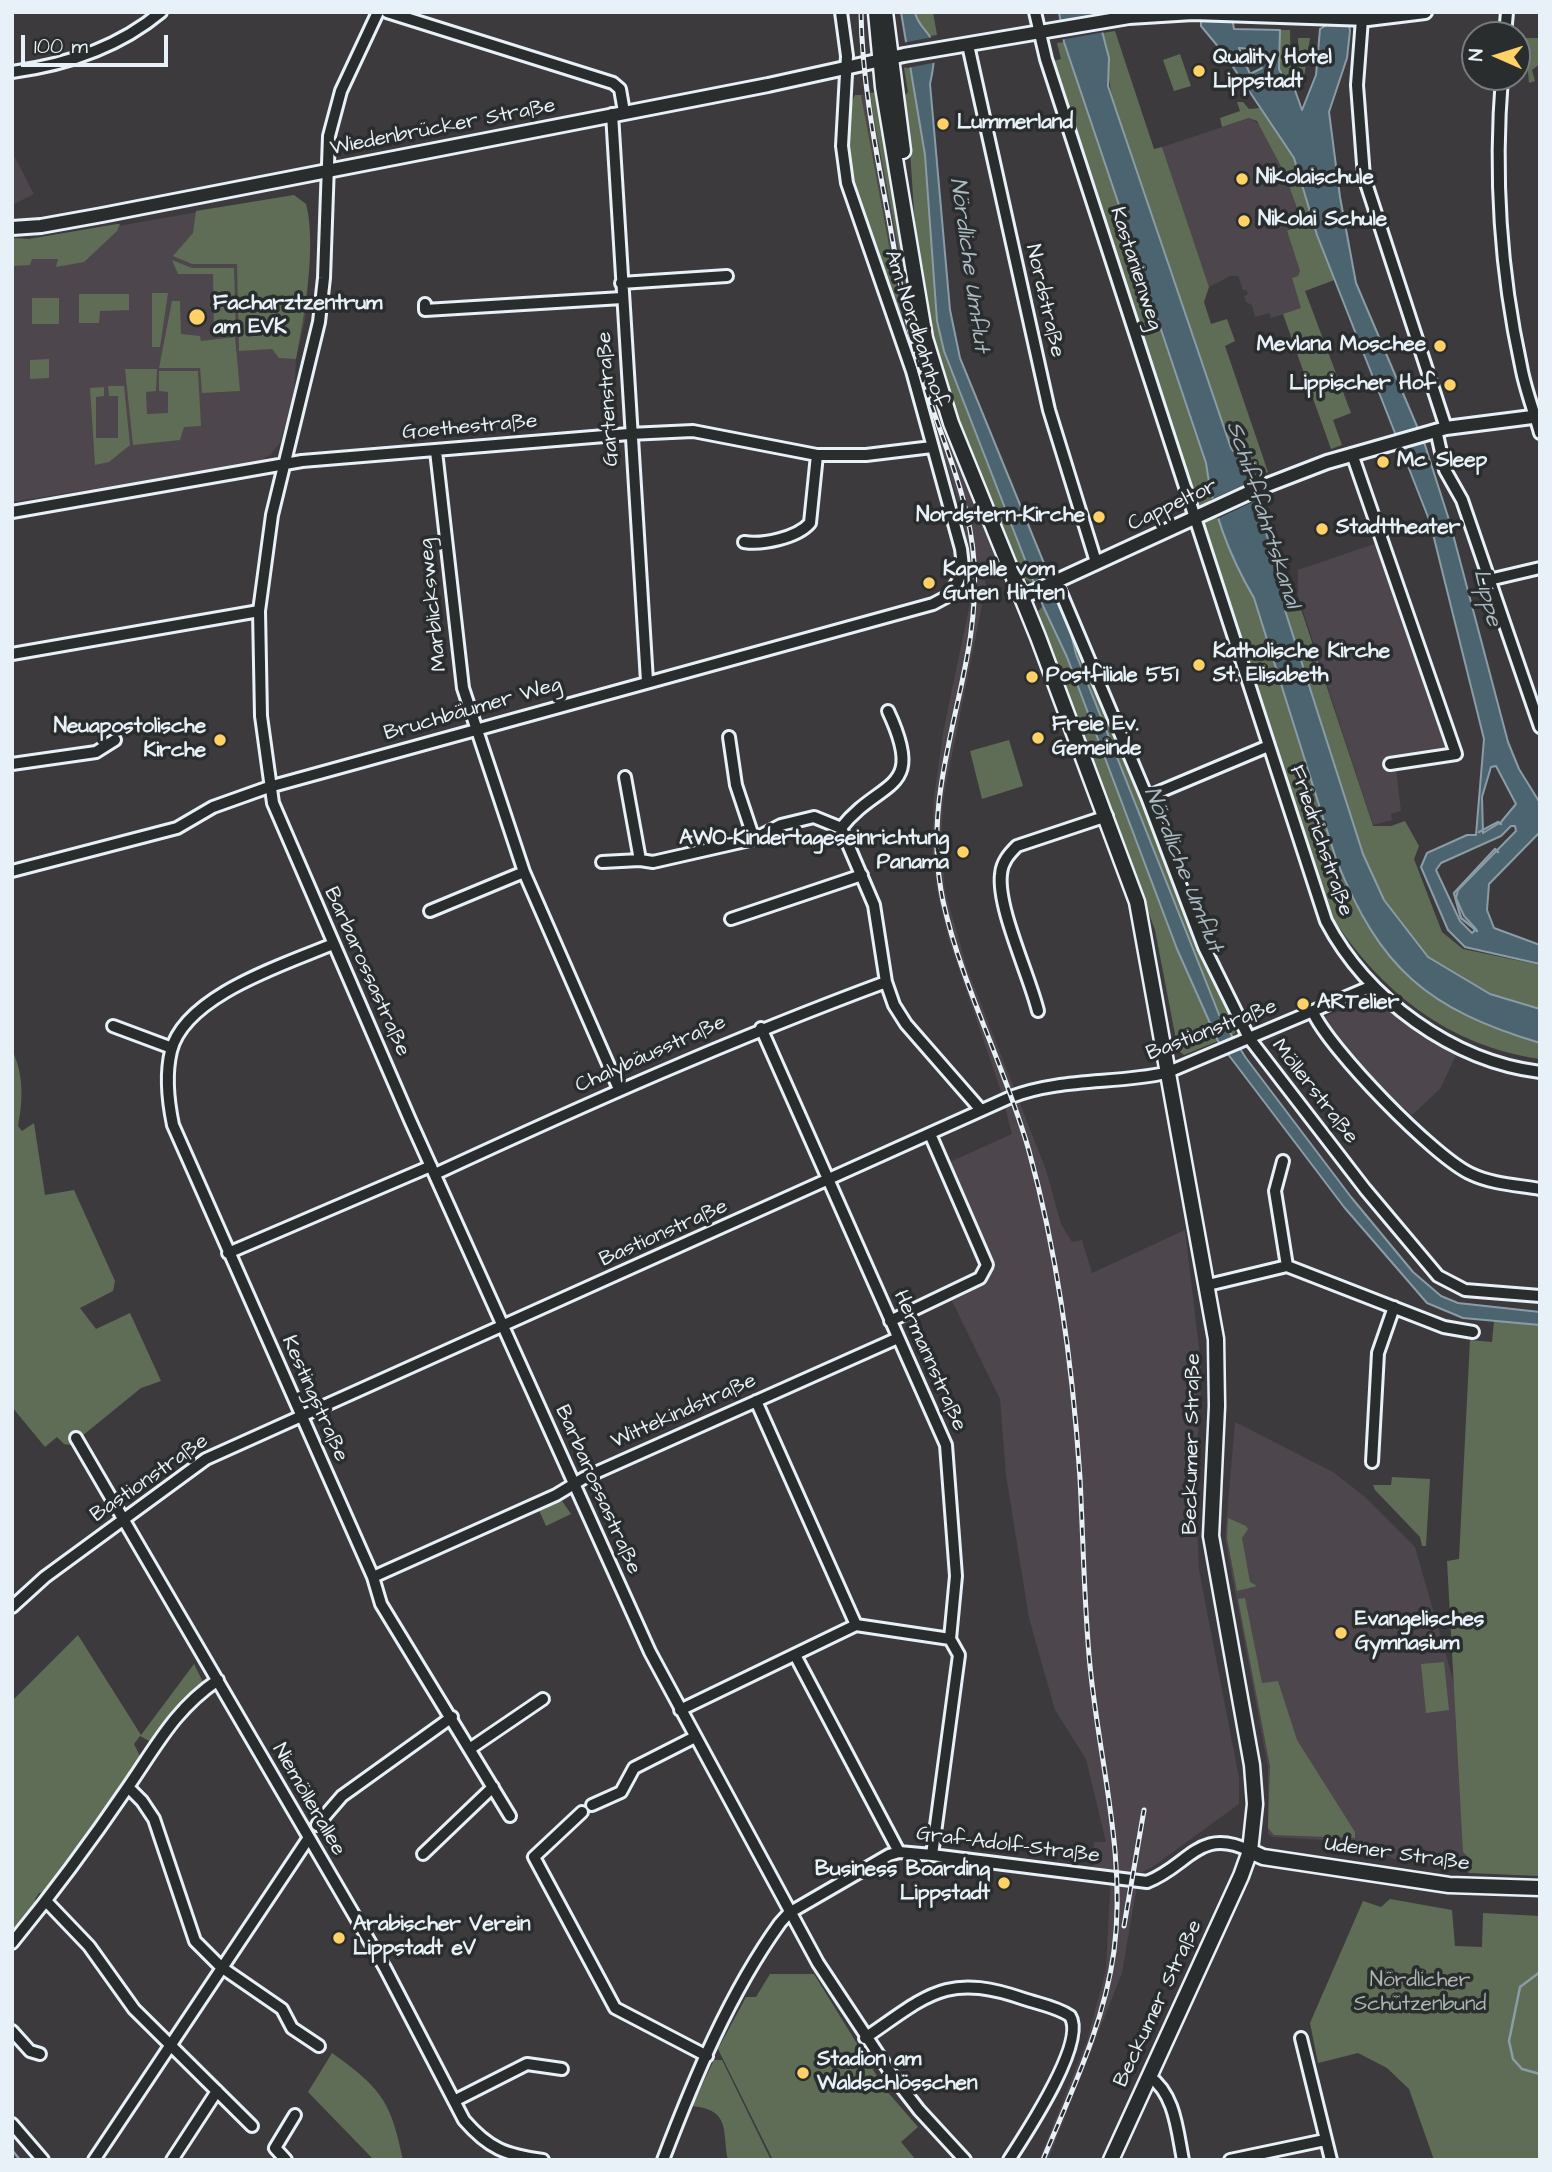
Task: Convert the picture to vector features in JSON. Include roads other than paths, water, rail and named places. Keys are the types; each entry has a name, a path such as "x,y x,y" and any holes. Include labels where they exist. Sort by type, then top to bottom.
{"main road":[{"path":"876,12 892,58"},
{"path":"886,12 892,58"},
{"name":"Beckumer Straße","path":"892,58 910,257 925,338 942,396 975,485 1029,594 1144,929 1166,1073 1208,1285 1218,1373 1211,1536 1252,1765 1255,1804 1250,1851 1111,2160"},
{"name":"Udener Straße","path":"1250,1851 1263,1857 1449,1885 1534,1888"}],"street":[{"path":"12,72 93,51 138,29 160,12"},
{"name":"Barbarossastraße","path":"378,12 333,114 319,322 312,360 284,465 264,564 259,611 259,682 269,787 281,826 503,1328 633,1617 680,1710 789,1913 865,2038 919,2110 965,2160"},
{"path":"387,12 613,83 620,89 618,113"},
{"name":"Am Nordbahnhof","path":"841,12 847,69 842,146 847,183 854,209 886,290 961,549 963,566 958,581 948,596"},
{"name":"Kastanienweg","path":"1035,12 1196,516"},
{"name":"Wiedenbrücker Straße","path":"12,228 41,226 847,69 936,49 1103,22 1155,15 1199,13 1362,19 1425,12"},
{"path":"1362,19 1357,85 1364,177 1445,470 1462,500 1540,727"},
{"name":"Nordstraße","path":"968,45 1049,410 1096,562"},
{"path":"1501,91 1497,135 1498,219 1521,367 1538,417 1540,433"},
{"name":"Gartenstraße","path":"618,113 621,283 647,681"},
{"path":"621,283 727,276"},
{"path":"425,304 425,310 622,298"},
{"name":"Cappeltor","path":"1029,594 1257,489 1352,454 1435,431 1538,417"},
{"name":"Goethestraße","path":"12,512 284,465 629,434 693,431 817,455 866,455 932,447"},
{"name":"Marblicksweg","path":"436,451 463,688 524,872 619,1089"},
{"path":"1352,454 1456,754 1390,765"},
{"path":"744,542 757,544 804,530 810,523 817,455"},
{"name":"Friedrichstraße","path":"1196,516 1266,747 1326,921 1335,938 1372,986 1414,1020 1454,1045 1521,1070 1540,1072"},
{"path":"1489,580 1540,568"},
{"name":"Möllerstraße","path":"1054,582 1147,797 1204,947 1245,1040 1438,1276 1465,1290 1540,1296"},
{"name":"Bruchbäumer Weg","path":"12,871 177,828 213,807 269,787 933,604 948,596"},
{"path":"12,653 259,611"},
{"path":"841,828 854,811 886,792 900,771 902,746 888,710"},
{"path":"729,737 736,785 754,839"},
{"path":"12,765 96,752 115,740"},
{"path":"1147,797 1266,747"},
{"path":"625,777 640,860"},
{"path":"1038,1011 1010,923 1001,885 1001,871 1007,857 1017,846 1107,816"},
{"path":"603,862 653,862 754,839 781,825 814,817 841,828 874,905 886,982 894,1005 906,1024 981,1110"},
{"path":"430,911 524,872"},
{"path":"731,919 862,875"},
{"name":"Kestingstraße","path":"333,944 211,999 195,1014 172,1048 167,1077 173,1125 373,1577 381,1604 510,1816"},
{"name":"Chalybäusstraße","path":"229,1253 433,1170 761,1028 886,982"},
{"name":"Bastionstraße","path":"12,1607 45,1577 206,1459 300,1415 503,1328 981,1110 1033,1090 1133,1080 1166,1073 1372,986"},
{"path":"1313,1012 1358,1074 1453,1163 1474,1176 1540,1189"},
{"path":"113,1026 172,1048"},
{"name":"Hermannstraße","path":"761,1028 946,1446 956,1576 950,1639 959,1655 932,1854"},
{"path":"890,1321 980,1279 987,1265 930,1134"},
{"path":"1283,1161 1275,1191 1287,1266"},
{"path":"1208,1285 1287,1266 1444,1326 1472,1332"},
{"path":"1371,1462 1378,1353 1394,1307"},
{"name":"Wittekindstraße","path":"373,1577 898,1338"},
{"path":"756,1401 856,1625"},
{"name":"Niemöllerallee","path":"76,1438 385,1968 464,2120 482,2141 510,2155 543,2160"},
{"path":"680,1710 856,1625 950,1639"},
{"path":"795,1655 899,1852"},
{"path":"12,1943 46,1901 128,1787 175,1716 194,1696 218,1680"},
{"path":"471,1748 543,1699"},
{"path":"317,1825 342,1796 452,1717"},
{"path":"592,1805 621,1791 634,1768 695,1737"},
{"path":"128,1787 154,1819 195,1941 220,1967 282,2009 292,2028 319,2046"},
{"path":"423,1854 493,1787"},
{"path":"582,1812 534,1857 615,2007 706,2056"},
{"path":"94,2160 220,1967 308,1839"},
{"name":"Graf-Adolf-Straße","path":"663,2160 706,2056 764,1946 789,1913 899,1852 1146,1882 1160,1877 1209,1843 1236,1844 1250,1851"},
{"path":"46,1901 89,1946 134,2009 252,2126"},
{"path":"865,2038 928,1995 953,1987 992,1988 1070,2016 1074,2030 1064,2062 1032,2124 1009,2160"},
{"path":"12,2031 30,2050 40,2054"},
{"path":"1301,2038 1331,2160"},
{"path":"454,2101 527,2064 562,2069"},
{"path":"1149,2076 1159,2083 1170,2103 1183,2160"},
{"path":"172,2160 217,2091"},
{"path":"286,2160 275,2148 295,2115"},
{"path":"12,2124 43,2160"},
{"path":"1230,2160 1325,2140"}],"water":[{"path":"901,12 915,12 919,23 930,37 933,48 930,84 950,310 960,358 1068,622 1076,654 1220,1017 1246,1058 1351,1197 1413,1272 1441,1296 1458,1303 1540,1312 1540,1325 1463,1318 1427,1303 1344,1207 1218,1041 1177,949 1067,657 1043,606 944,351 937,321 925,155"},
{"name":"Schifffahrtskanal","path":"1059,12 1097,12 1109,58 1108,86 1231,448 1251,478 1264,514 1263,524 1283,583 1283,604 1363,854 1384,900 1428,957 1490,994 1540,1009 1540,1043 1501,1030 1437,999 1390,957 1353,897 1336,859 1254,598 1237,566 1217,516 1206,463 1064,42"},
{"path":"1201,12 1231,12 1234,29 1280,30 1279,69 1282,75 1291,79 1302,110 1316,75 1320,29 1347,12 1350,31 1347,58 1329,112 1340,197 1356,283 1425,445 1450,523 1508,742 1519,769 1540,803 1540,832 1489,884 1487,910 1494,928 1540,945 1540,964 1465,947 1448,930 1421,867 1427,853 1467,835 1476,835 1484,739 1430,522 1317,235 1294,158 1225,55 1201,26","holes":["1239,48 1251,49 1262,68 1250,74","1496,766 1516,804 1501,822 1483,833 1482,797 1491,767","1511,826 1515,826 1516,831 1458,890 1456,898 1464,916 1476,929 1472,933 1460,921 1436,870 1441,863 1501,836"]}],"waterway":[{"name":"Lippe","path":"1312,164 1318,108"},
{"path":"1479,832 1498,822 1501,824"},
{"path":"1477,931 1461,918 1454,893 1495,849 1498,852"},
{"path":"1540,1972 1520,1987 1509,2041 1513,2059 1522,2069 1540,2074"},
{"path":"12,2150 20,2160"}],"railway":[{"path":"861,12 870,117 906,315 920,371 967,513 974,562 974,605 969,647 943,770 938,812 937,856 943,901 961,964 1029,1151 1056,1272 1077,1437 1089,1655 1114,1840 1117,1914 1109,1978 1095,2032 1043,2160"},
{"path":"1124,1926 1144,1810"}],"place":[{"name":"Quality Hotel Lippstadt","path":"1199,71"},
{"name":"Lummerland","path":"943,124"},
{"name":"Nikolaischule","path":"1242,179"},
{"name":"Nikolai Schule","path":"1244,221"},
{"name":"Facharztzentrum am EVK","path":"197,317"},
{"name":"Mevlana Moschee","path":"1440,346"},
{"name":"Lippischer Hof","path":"1450,385"},
{"name":"Mc Sleep","path":"1383,462"},
{"name":"Nordstern-Kirche","path":"1099,517"},
{"name":"Stadttheater","path":"1322,529"},
{"name":"Kapelle vom Guten Hirten","path":"929,583"},
{"name":"Katholische Kirche St. Elisabeth","path":"1199,665"},
{"name":"Postfiliale 551","path":"1032,677"},
{"name":"Freie Ev. Gemeinde","path":"1038,738"},
{"name":"Neuapostolische Kirche","path":"220,740"},
{"name":"AWO-Kindertageseinrichtung Panama","path":"963,852"},
{"name":"ARTelier","path":"1303,1004"},
{"name":"Evangelisches Gymnasium","path":"1341,1633"},
{"name":"Business Boarding Lippstadt","path":"1004,1883"},
{"name":"Arabischer Verein Lippstadt eV","path":"339,1938"},
{"name":"Stadion am Waldschlösschen","path":"803,2073"}],"water label":[{"name":"Nördliche Umflut","path":"968,265"},
{"name":"Nördliche Umflut","path":"1182,870"}],"park label":[{"name":"Nördlicher Schützenbund","path":"1420,1994"}]}
